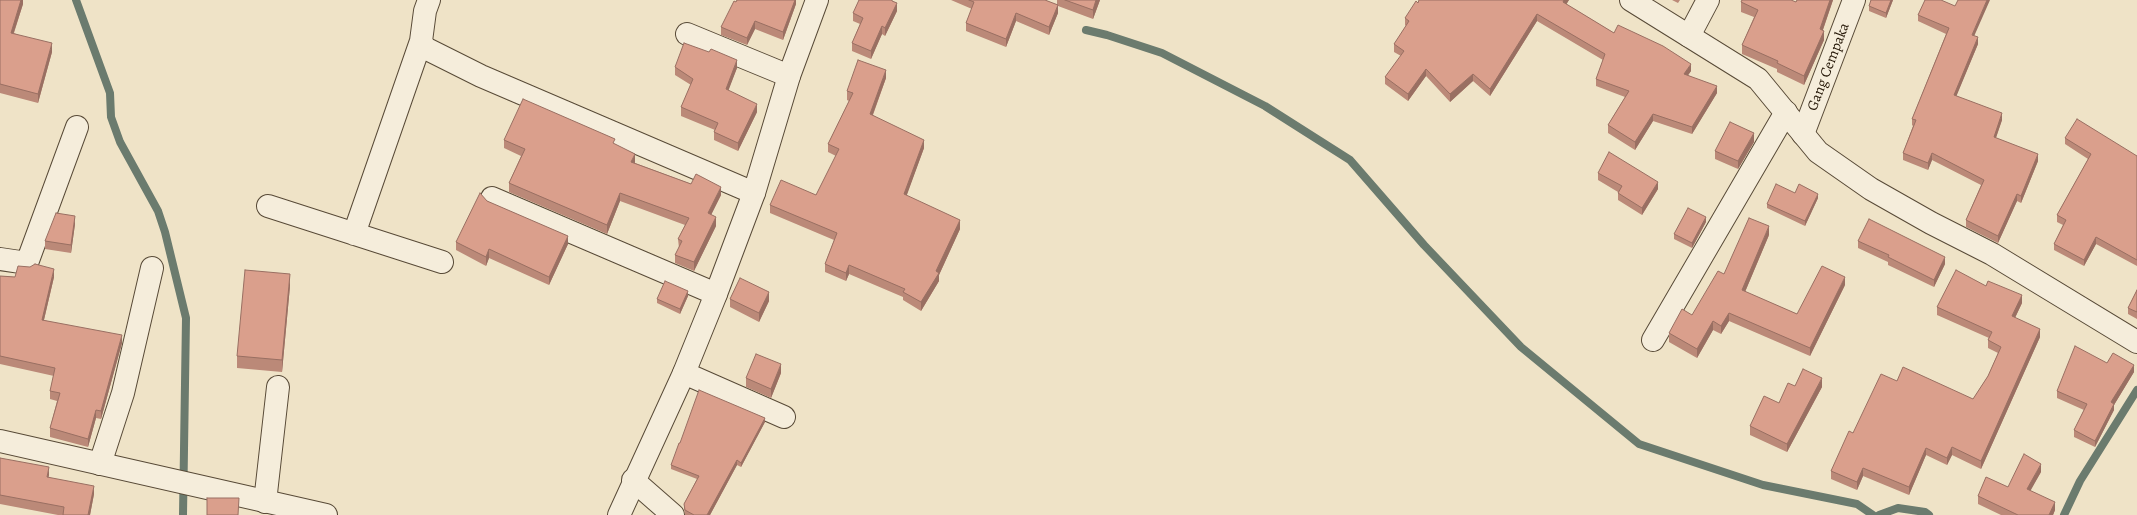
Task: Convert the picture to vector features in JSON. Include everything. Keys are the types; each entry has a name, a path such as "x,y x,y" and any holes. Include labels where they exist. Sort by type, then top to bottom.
{"street":[{"path":"354,234 421,41 425,11 429,0"},
{"path":"619,515 633,480 684,373 716,294 754,193 789,76 817,0"},
{"path":"1631,0 1758,79 1818,152 1871,189 1931,223 1992,254 2137,342"},
{"path":"1689,36 1708,0"},
{"name":"Gang Cempaka","path":"1804,134 1854,0"},
{"path":"687,34 789,76"},
{"path":"421,41 425,48 449,61 754,193"},
{"path":"1653,340 1786,112"},
{"path":"0,259 27,263 77,127"},
{"path":"492,198 716,294"},
{"path":"268,206 442,262"},
{"path":"100,464 123,393 152,268"},
{"path":"684,373 784,417"},
{"path":"265,502 278,387"},
{"path":"0,441 144,473 208,490 326,515"},
{"path":"633,480 673,515"}],"building":[{"path":"0,0 21,0 11,33 52,43 38,94 0,84"},
{"path":"737,0 795,0 783,32 755,21 747,38 721,27 734,1 736,2"},
{"path":"859,0 892,0 897,3 885,28 882,26 871,51 852,43 863,18 853,13"},
{"path":"969,0 1045,0 1058,5 1049,27 1016,13 1006,39 966,23 974,2"},
{"path":"1065,0 1096,0 1093,10"},
{"path":"1419,0 1564,0 1563,2 1614,33 1618,25 1663,46 1691,64 1684,74 1717,86 1692,127 1653,114 1635,142 1608,125 1629,91 1596,79 1605,54 1537,14 1490,89 1473,74 1450,94 1426,69 1408,94 1385,77 1404,51 1394,44 1409,21 1405,18 1416,1 1418,3"},
{"path":"1742,0 1791,0 1796,2 1797,0 1830,0 1820,29 1824,31 1804,76 1777,63 1778,61 1742,45 1758,10 1741,2"},
{"path":"1871,0 1891,0 1886,13 1869,6"},
{"path":"1925,0 1941,0 1955,6 1958,0 1987,0 1972,35 1978,37 1954,95 2002,113 1994,137 2038,154 2021,196 2017,194 1998,236 1966,220 1984,180 1932,153 1928,163 1903,153 1916,120 1912,119 1949,28 1918,15"},
{"path":"684,43 709,52 711,49 737,60 726,89 757,104 738,143 714,132 718,123 681,107 693,79 675,67"},
{"path":"858,60 886,70 870,114 924,140 904,194 960,220 936,271 939,273 921,302 903,292 905,289 849,265 846,273 825,264 837,233 770,205 781,180 816,195 839,149 828,144 853,93 847,91"},
{"path":"523,99 615,139 613,143 635,154 631,162 691,184 696,174 721,187 708,213 716,217 694,262 675,255 682,241 678,239 689,218 620,193 607,225 509,183 525,149 504,140"},
{"path":"2077,119 2137,156 2137,260 2096,237 2084,260 2054,244 2066,220 2057,215 2091,154 2065,138"},
{"path":"1730,122 1754,133 1738,161 1715,151"},
{"path":"1609,152 1658,182 1642,208 1618,193 1622,186 1598,173"},
{"path":"1776,184 1795,193 1799,184 1818,194 1805,221 1767,204"},
{"path":"480,193 487,201 568,236 549,277 489,249 486,257 456,242"},
{"path":"1688,208 1706,217 1692,243 1674,234"},
{"path":"56,213 75,216 71,245 45,241"},
{"path":"1749,218 1769,226 1742,290 1797,314 1822,266 1845,277 1810,348 1729,313 1721,326 1713,321 1697,349 1669,333 1682,309 1692,315 1718,271 1724,274"},
{"path":"1869,219 1945,257 1934,280 1888,257 1889,255 1858,241"},
{"path":"35,264 54,269 42,320 122,335 101,411 96,410 88,439 50,428 60,393 50,391 55,368 0,356 0,276 15,277 18,266 30,267"},
{"path":"245,270 290,274 282,360 237,356"},
{"path":"1956,270 1986,286 1988,281 2022,295 2012,316 2040,329 1981,461 1952,447 1947,458 1926,448 1909,487 1863,468 1857,482 1831,471 1849,431 1853,433 1881,374 1897,381 1903,367 1973,399 1988,376 2001,347 1988,340 1992,332 1937,307"},
{"path":"740,278 769,292 759,313 730,299"},
{"path":"665,281 688,291 680,309 657,299"},
{"path":"2137,290 2137,312 2128,308"},
{"path":"2075,346 2107,363 2113,353 2134,365 2111,402 2114,404 2095,441 2074,430 2087,404 2057,391"},
{"path":"756,354 781,364 771,389 746,378"},
{"path":"1803,369 1822,378 1787,444 1750,426 1764,396 1779,403 1788,383 1795,386"},
{"path":"699,390 765,418 741,463 737,460 707,515 694,515 685,510 684,504 699,476 671,465"},
{"path":"2024,454 2041,464 2027,489 2055,502 2049,515 2018,515 1978,496 1986,477 2008,487"},
{"path":"0,458 49,467 47,477 94,486 88,515 63,515 64,507 0,495"},
{"path":"207,498 239,498 238,515 207,515"}],"waterway":[{"path":"76,0 110,93 111,117 120,142 158,211 165,232 186,318 183,515"},
{"path":"1086,30 1107,35 1162,53 1265,106 1350,160 1424,245 1521,347 1639,444 1763,485 1857,504 1873,515"},
{"path":"2064,515 2080,481 2137,390"},
{"path":"1879,515 1898,508 1925,512 1929,515"}]}
